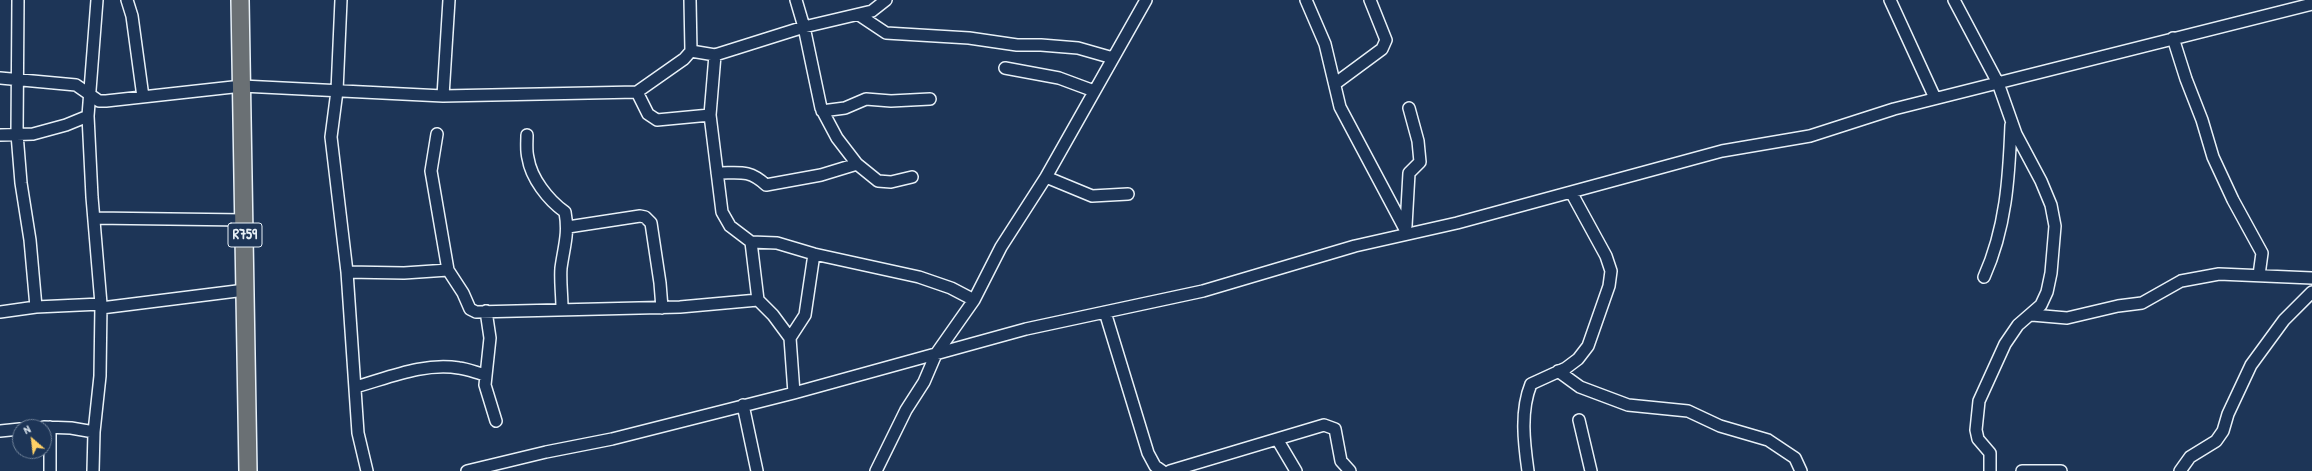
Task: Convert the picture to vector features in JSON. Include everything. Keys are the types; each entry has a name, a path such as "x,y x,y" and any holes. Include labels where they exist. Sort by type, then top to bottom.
{"main road":[{"name":"R759","path":"240,0 248,471"}],"street":[{"path":"18,0 17,134 20,183 30,240 36,307"},
{"path":"93,471 94,432 100,376 101,306 94,218 88,94 97,0"},
{"path":"127,0 132,16 143,97"},
{"path":"341,0 337,90 331,137 347,272 358,433 367,471"},
{"path":"443,96 449,0"},
{"path":"0,78 76,85 99,100 106,101 242,86 443,96 637,92 684,59 691,51 690,0"},
{"path":"796,0 804,27 822,111 836,138 857,164 878,181 890,182 912,177"},
{"path":"691,51 715,55 804,27 872,11 886,0"},
{"path":"876,471 906,410 924,382 936,354 974,300 1001,247 1046,177 1146,0"},
{"path":"1306,0 1325,44 1336,83 1340,107 1406,231"},
{"path":"1336,83 1382,49 1385,44 1386,40 1370,0"},
{"path":"1890,0 1934,98"},
{"path":"1954,0 1998,83 2011,122 2051,204 2055,226 2051,273 2047,292 2040,305 2032,315 2018,325 2005,344 1980,401 1976,430 1981,445 1990,453 1990,471"},
{"path":"467,471 494,468 546,452 612,439 794,393 885,366 936,354 1026,329 1243,281 1406,231 1457,223 1722,151 1810,136 1894,109 1934,98 2312,4"},
{"path":"859,15 886,33 969,38 1017,45 1078,48 1113,58"},
{"path":"2173,38 2186,79 2202,120 2213,158 2233,200 2262,253 2258,275"},
{"path":"715,55 710,115 722,212 730,226 751,242 777,243 814,254 919,277 951,288 974,300"},
{"path":"1005,68 1059,78 1094,91"},
{"path":"637,92 648,114 657,120 710,115"},
{"path":"822,111 845,108 866,99 891,101 930,99"},
{"path":"1406,231 1408,175 1411,170 1420,165 1418,141 1409,108"},
{"path":"0,135 33,134 66,125 88,116"},
{"path":"1984,277 2002,228 2008,183 2011,122"},
{"path":"437,134 431,171 448,270 463,293 470,309 476,312 562,308 662,308 758,300"},
{"path":"527,135 528,158 531,168 551,202 565,212 568,227 566,246 561,268 562,308"},
{"path":"717,173 749,173 755,175 766,185 821,175 857,164"},
{"path":"1046,177 1092,196 1128,194"},
{"path":"1528,471 1524,442 1529,389 1531,384 1537,380 1558,372 1578,359 1588,346 1609,286 1611,271 1606,256 1571,192"},
{"path":"568,227 640,216 645,217 651,223 660,283 662,308"},
{"path":"94,218 244,220"},
{"path":"751,242 758,300 773,315 790,338 794,393"},
{"path":"790,338 805,315 814,254"},
{"path":"347,272 404,273 448,270"},
{"path":"2032,315 2067,318 2118,306 2142,303 2181,281 2197,277 2236,273 2312,278"},
{"path":"0,312 36,307 101,306 245,290"},
{"path":"2180,471 2190,457 2216,441 2223,431 2228,414 2251,365 2284,320 2312,292"},
{"path":"486,311 490,338 490,356 485,385 496,421"},
{"path":"1106,312 1148,453 1155,466 1162,471"},
{"path":"355,386 416,370 441,367 459,368 486,375"},
{"path":"1558,372 1580,387 1628,405 1688,411 1720,426 1768,440 1795,458 1801,471"},
{"path":"743,405 757,471"},
{"path":"1579,420 1591,471"},
{"path":"1171,471 1324,424 1333,426 1337,436 1341,461 1350,471"},
{"path":"52,428 94,432"},
{"path":"0,430 12,429"},
{"path":"1277,439 1296,471"},
{"path":"49,459 50,471"},
{"path":"2022,471 2061,471"}]}
